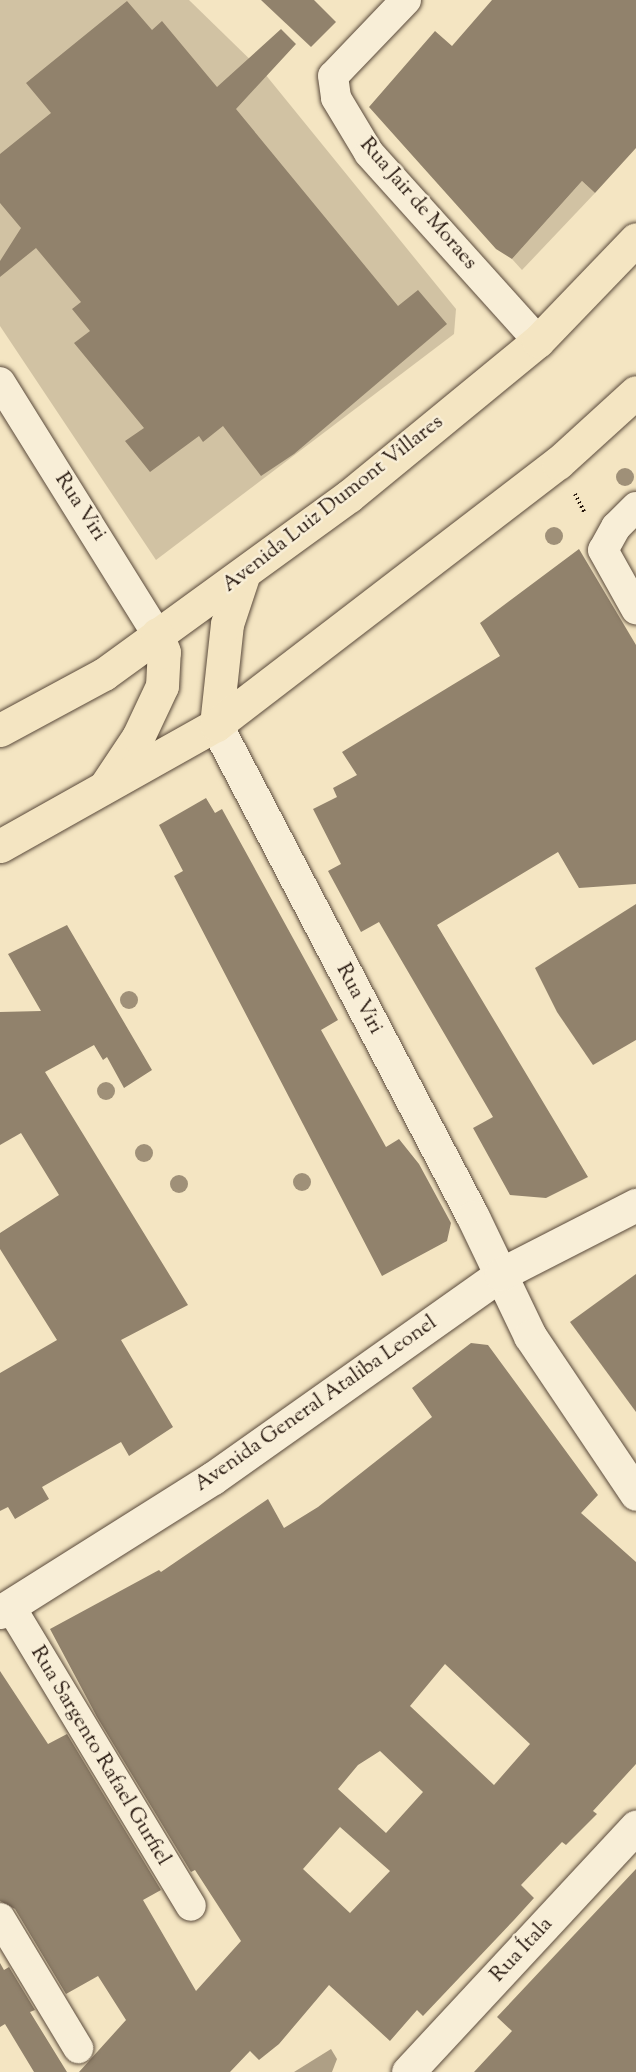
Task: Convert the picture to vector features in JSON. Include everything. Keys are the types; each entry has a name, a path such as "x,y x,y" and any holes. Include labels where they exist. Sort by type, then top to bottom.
{"main road":[{"name":"Avenida Luiz Dumont Villares","path":"0,730 104,674 157,634 243,576 349,496 538,341 636,239"},
{"path":"0,846 102,791 216,725 558,463 636,392"},
{"path":"216,725 222,651 243,576"},
{"path":"102,791 138,736 162,686 164,652 157,634"},
{"name":"Rua Viri","path":"216,725 501,1274 530,1336 636,1494"},
{"name":"Avenida General Ataliba Leonel","path":"5,1609 213,1478 501,1274 636,1205"},
{"name":"Rua Ítala","path":"408,2072 636,1827"}],"street":[{"name":"Rua Jair de Moraes","path":"406,0 350,55 333,76 336,99 369,153 538,341"},
{"name":"Rua Viri","path":"0,382 157,634"},
{"path":"636,507 616,527 603,550 636,609"},
{"name":"Rua Sargento Rafael Gurfiel","path":"5,1609 191,1906"},
{"path":"0,1918 78,2048"}],"path":[{"path":"558,463 603,550"}],"shaded area":[{"path":"0,0 189,0 265,74 456,309 454,334 156,560 0,326"},
{"path":"582,181 595,193 522,270 512,259"},
{"path":"331,2049 337,2059 332,2072 294,2072"}],"building":[{"path":"261,0 314,0 336,22 311,47"},
{"path":"492,0 636,0 636,148 595,193 582,181 512,259 496,249 369,107 435,31 452,46"},
{"path":"127,1 152,30 162,21 217,87 281,29 296,44 236,109 398,306 418,290 447,324 294,454 261,476 223,426 203,442 199,436 150,472 125,441 144,428 74,343 90,331 72,309 81,302 36,248 0,277 0,261 21,228 0,203 0,154 51,113 26,83"},
{"path":"579,549 636,645 636,884 579,888 558,852 437,925 588,1177 546,1198 510,1195 473,1128 493,1117 379,922 361,932 328,871 341,864 313,809 337,797 333,788 357,775 342,752 500,656 480,623"},
{"path":"206,798 215,813 222,809 338,1020 321,1030 386,1147 399,1139 419,1164 451,1223 447,1241 382,1276 174,876 183,871 159,825"},
{"path":"636,904 636,1040 593,1065 557,1012 535,968"},
{"path":"67,925 152,1070 124,1088 107,1057 103,1060 94,1045 45,1072 188,1305 121,1340 173,1427 129,1456 121,1442 42,1487 49,1499 15,1519 8,1507 0,1511 0,1373 57,1340 0,1249 0,1233 59,1195 21,1133 0,1145 0,1012 41,1011 8,954"},
{"path":"636,1274 636,1412 570,1322"},
{"path":"471,1343 488,1345 598,1495 581,1513 636,1562 636,1764 593,1811 597,1814 566,1845 562,1842 521,1885 534,1898 423,2016 417,2010 390,2041 329,1985 279,2044 259,2060 250,2051 230,2072 79,2072 126,2020 98,1976 66,1994 15,1909 0,1901 0,1671 48,1744 67,1734 161,1890 143,1900 196,1991 241,1941 195,1870 191,1872 97,1717 50,1629 159,1570 161,1572 268,1499 284,1528 318,1507 432,1417 412,1388","holes":["445,1664 530,1744 494,1785 410,1706","380,1751 423,1792 386,1833 338,1789 358,1765","340,1827 390,1871 350,1913 303,1869"]},
{"path":"636,1869 636,2072 474,2072 512,2031 497,2017"},
{"path":"0,1963 4,1970 9,1967 35,2010 30,2012 67,2072 34,2072 5,2024 0,2027"}]}
